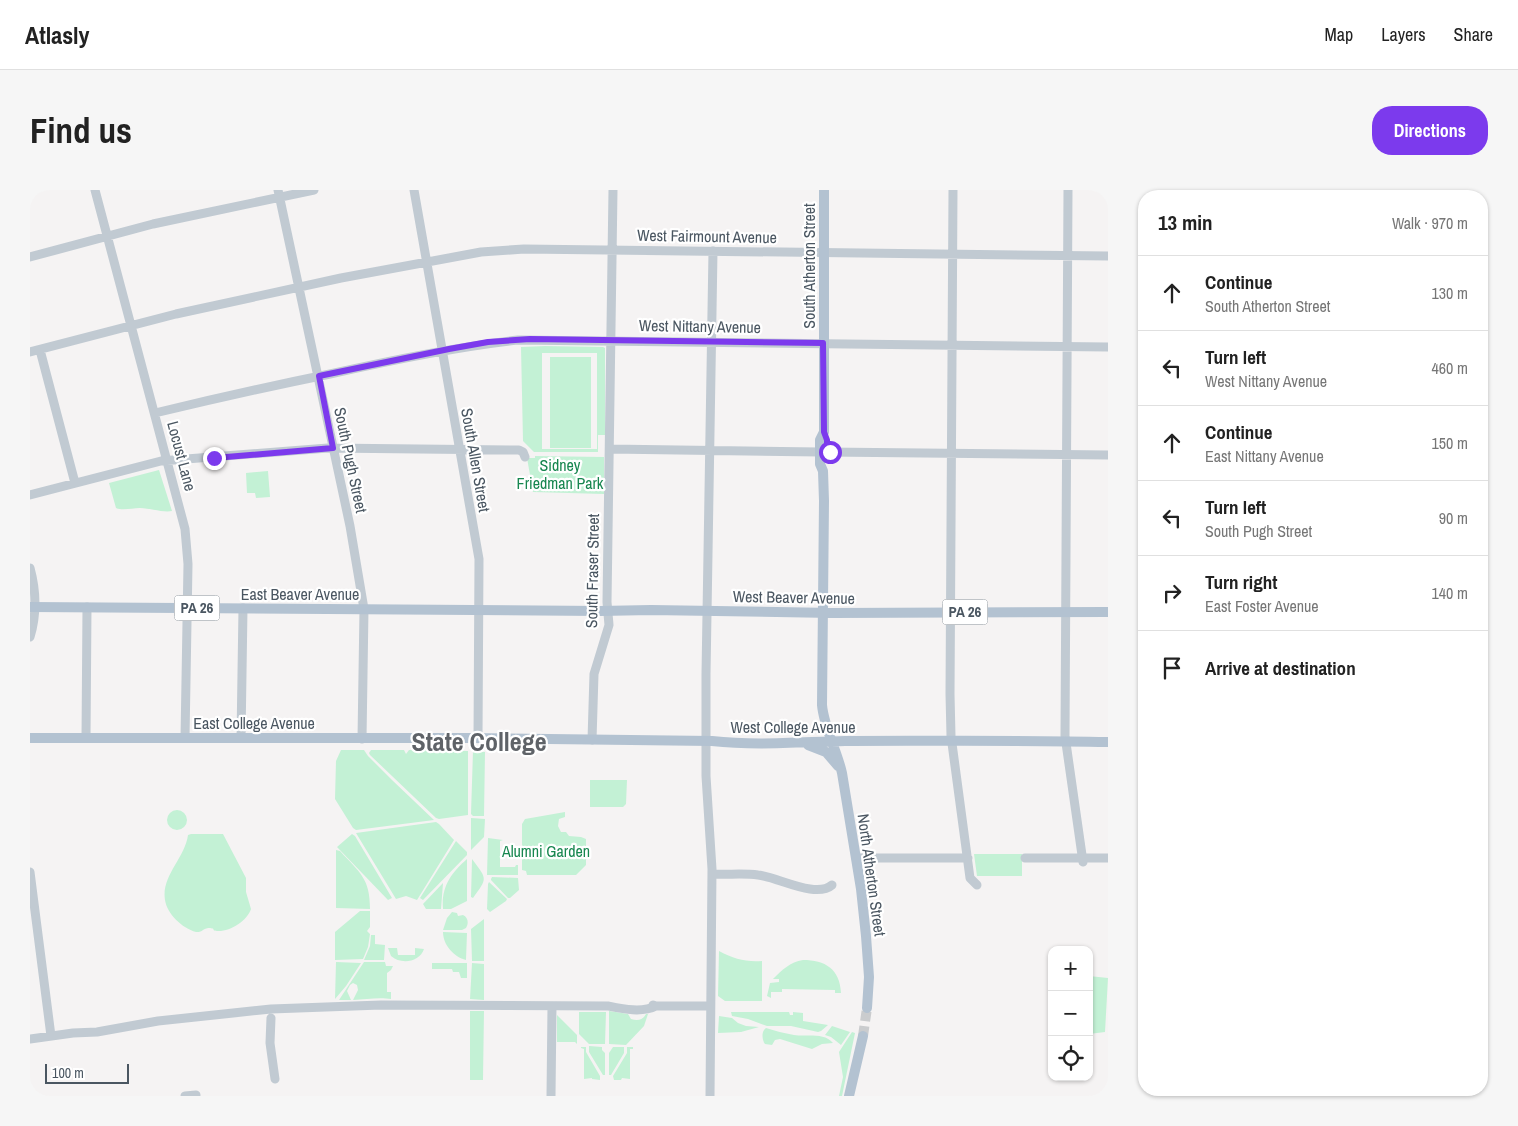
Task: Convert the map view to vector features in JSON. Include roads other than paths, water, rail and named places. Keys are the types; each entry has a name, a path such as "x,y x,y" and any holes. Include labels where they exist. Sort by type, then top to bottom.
{"main road":[{"name":"South Atherton Street","path":"824,190 824,432 820,440 824,452 820,464 823,471 822,710 834,745"},
{"name":"East Beaver Avenue","path":"32,607 479,610"},
{"name":"West Beaver Avenue","path":"479,610 1108,612"},
{"name":"East College Avenue","path":"30,738 478,738"},
{"name":"West College Avenue","path":"478,738 734,743 798,742 834,745 952,742 1108,742"},
{"path":"798,742 826,752 842,773"},
{"name":"North Atherton Street","path":"834,745 842,773 856,858 868,951 867,1008"},
{"path":"849,1096 862,1036"}],"street":[{"name":"Locust Lane","path":"95,190 185,529 188,564 185,738"},
{"path":"30,257 153,224 279,194 314,190"},
{"name":"South Allen Street","path":"414,190 479,560 478,738"},
{"name":"South Fraser Street","path":"592,740 594,672 608,627 613,190"},
{"path":"953,190 950,694 952,742 970,878 977,885"},
{"path":"1068,190 1066,742 1083,860"},
{"name":"South Pugh Street","path":"279,194 356,556 364,609 362,738"},
{"name":"West Fairmount Avenue","path":"30,352 176,314 426,261 497,250 1108,256"},
{"path":"710,1096 712,874 706,741 713,251"},
{"name":"West Nittany Avenue","path":"154,413 319,376 488,342 518,340 611,340 1108,347"},
{"path":"40,350 75,483"},
{"path":"30,495 150,463 333,448 519,450 523,452 525,457"},
{"path":"610,449 1108,455"},
{"path":"30,568 33,581 32,607 34,618 30,637"},
{"path":"86,738 87,607"},
{"path":"241,738 243,608"},
{"path":"856,858 968,858"},
{"path":"1025,858 1083,860 1108,858"},
{"path":"30,872 52,1036"},
{"path":"712,874 765,876 822,891 832,885"},
{"path":"30,1039 73,1033 97,1026 127,1025 282,1008 381,1005 608,1006 638,1004 710,1006"},
{"path":"551,1096 552,1006"},
{"path":"271,1018 270,1043 275,1079"},
{"path":"184,1096 196,1095"}],"tunnel":[{"path":"863,1036 867,1008"}],"district":[{"name":"State College","path":"479,742"}],"park label":[{"name":"Sidney Friedman Park","path":"560,474"},
{"name":"Alumni Garden","path":"546,851"}]}
